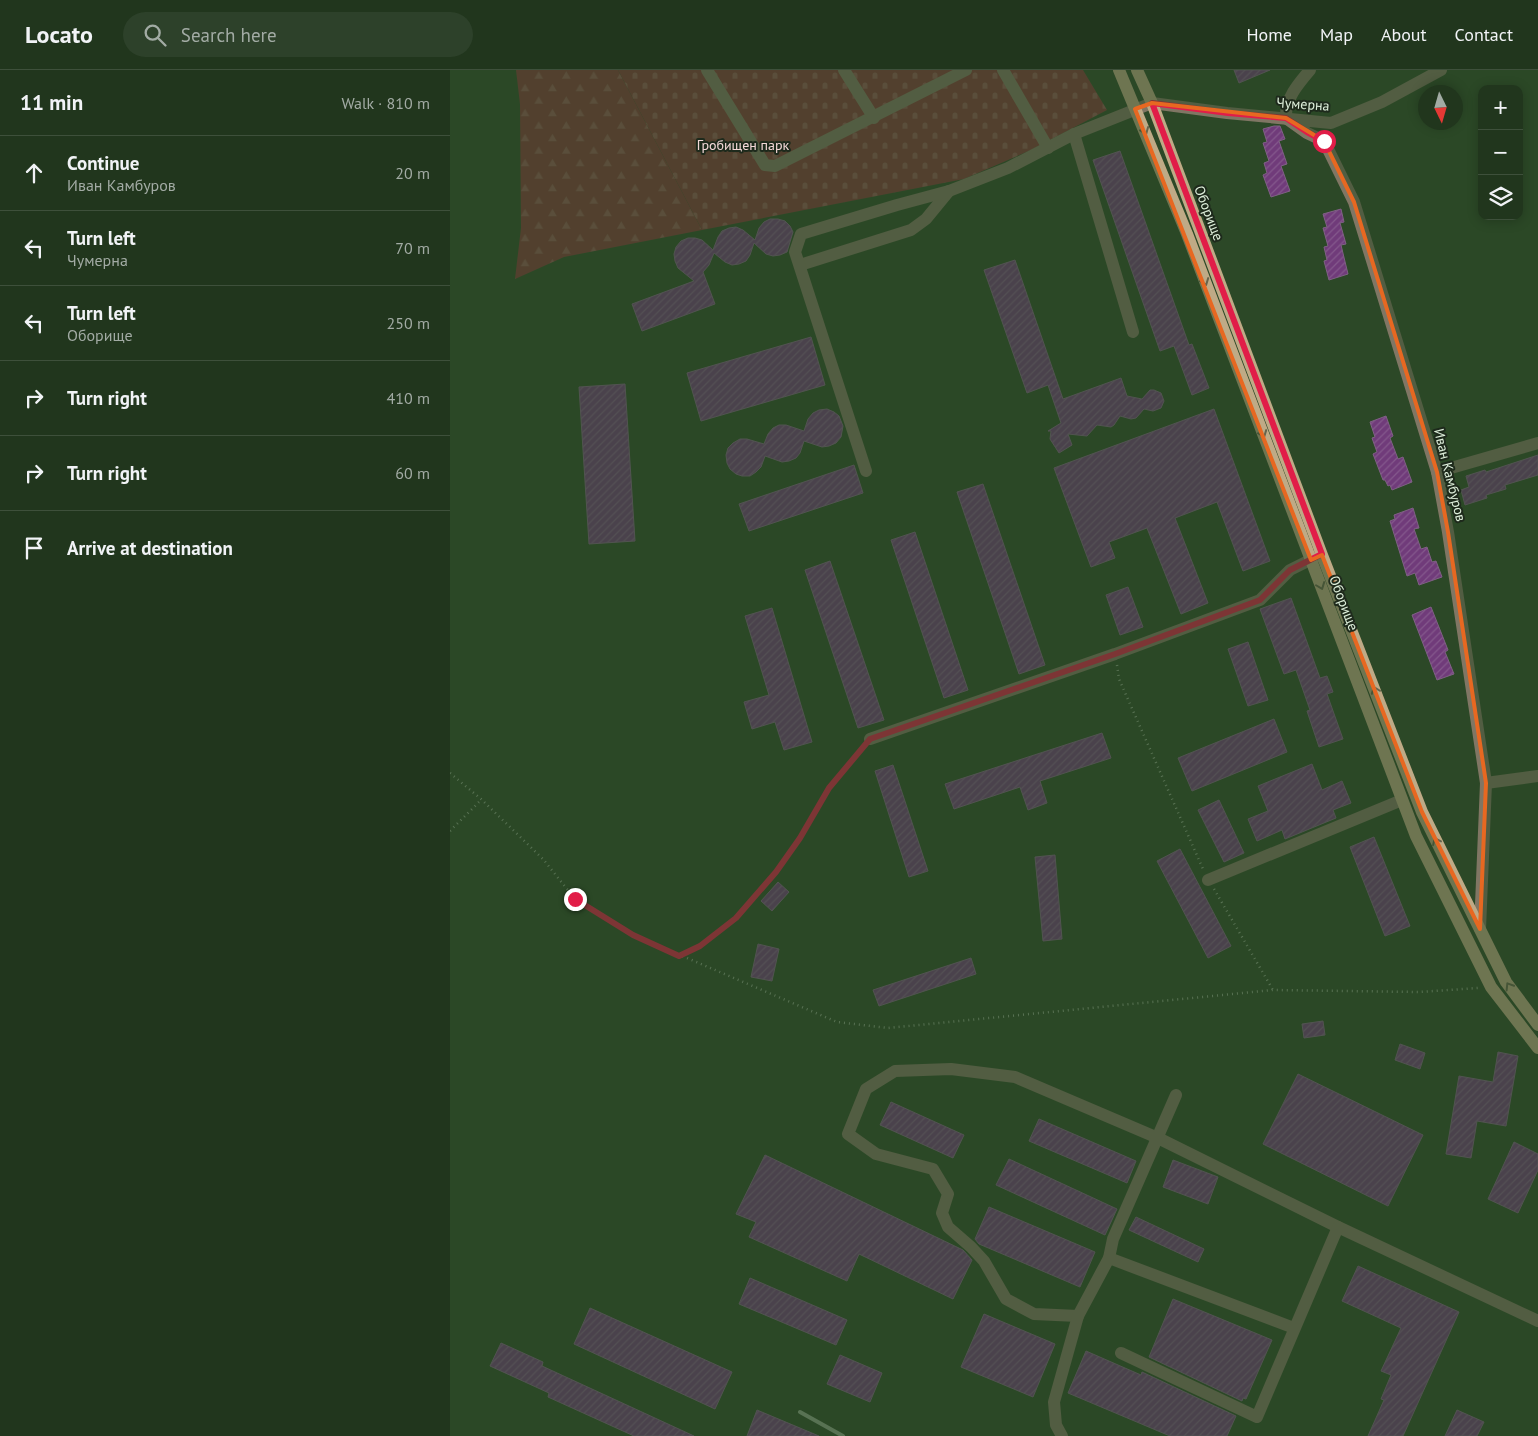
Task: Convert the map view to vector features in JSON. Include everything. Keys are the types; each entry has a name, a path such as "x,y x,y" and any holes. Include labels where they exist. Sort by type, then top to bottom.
{"main road":[{"name":"Оборище","path":"1119,70 1191,243 1316,557 1422,812 1506,982 1538,1025"},
{"name":"Оборище","path":"1137,70 1152,103 1416,836 1491,987 1538,1048"}],"street":[{"path":"707,70 765,165 775,166 874,118 966,70"},
{"path":"844,70 874,118"},
{"path":"1003,70 1048,148"},
{"path":"1286,118 1285,108 1294,90 1310,70"},
{"name":"Чумерна","path":"1152,103 1228,113 1332,123 1382,102 1441,70"},
{"path":"866,471 795,252 801,234 897,204 949,191 1008,168 1074,134 1152,103"},
{"name":"Иван Камбуров","path":"1286,118 1324,141 1354,202 1437,472 1448,532 1486,783 1480,929"},
{"path":"1074,134 1133,332"},
{"path":"800,265 912,230 926,220 949,191"},
{"path":"1437,472 1538,443"},
{"path":"870,739 1115,654 1260,600 1290,570 1316,557"},
{"path":"1486,783 1538,776"},
{"path":"1208,880 1402,800"},
{"path":"1078,1316 1034,1314 1006,1299 984,1261 948,1226 942,1213 948,1194 933,1169 876,1154 848,1134 866,1088 894,1072 951,1069 1016,1077 1158,1138 1338,1227 1538,1321"},
{"path":"1062,1436 1056,1425 1054,1402 1078,1316 1108,1258 1113,1239 1176,1095"},
{"path":"1120,1353 1257,1417 1338,1227"},
{"path":"1108,1258 1294,1328"}],"path":[{"path":"1115,654 1119,679 1208,880 1272,990"},
{"path":"679,956 700,946 736,918 776,872 800,838 829,788 870,739"},
{"path":"450,773 481,799 543,859 575,899 633,935 837,1022 888,1028 1272,990 1419,992 1491,987"},
{"path":"450,831 481,799"}],"highlighted area":[{"path":"1152,103 1286,118 1324,141 1354,202 1437,472 1448,532 1486,783 1480,929 1422,812 1322,555 1311,560 1135,109"}],"green space":[{"path":"516,70 618,70 702,230 564,257 515,279 521,228 520,104"},
{"name":"Гробищен парк","path":"618,70 1083,70 1107,110 1031,150 964,179 702,230"}],"building":[{"path":"1234,70 1270,70 1239,83"},
{"path":"1280,126 1285,139 1279,141 1287,164 1281,166 1290,191 1271,197 1263,175 1267,173 1264,163 1269,161 1263,143 1267,142 1263,129"},
{"path":"1120,151 1189,345 1192,344 1209,388 1192,395 1174,346 1160,351 1093,160"},
{"path":"1341,209 1344,222 1340,223 1346,244 1341,245 1348,274 1329,280 1324,261 1327,260 1324,247 1328,246 1323,228 1327,227 1323,214"},
{"path":"770,219 785,221 790,226 793,232 787,252 773,256 766,254 754,243 746,261 732,265 714,253 709,265 703,272 715,304 642,331 632,304 694,281 678,268 675,261 676,247 681,241 695,238 702,240 713,250 722,231 736,227 755,240 759,228"},
{"path":"1015,260 1063,399 1121,378 1127,396 1142,399 1150,390 1161,393 1164,401 1161,408 1153,411 1144,409 1136,418 1131,419 1120,416 1111,427 1097,425 1087,436 1068,434 1072,445 1059,453 1050,439 1051,431 1048,431 1061,423 1048,385 1027,393 984,270"},
{"path":"811,337 825,385 701,421 687,373"},
{"path":"625,384 635,541 589,544 579,387"},
{"path":"827,409 839,416 843,426 841,437 836,443 822,447 804,441 796,458 782,462 765,456 761,467 750,476 736,474 730,469 726,455 728,448 733,443 740,439 747,439 764,444 768,434 779,425 786,425 804,431 808,419 813,413"},
{"path":"1214,409 1270,561 1243,571 1217,502 1175,518 1208,603 1181,614 1147,528 1109,542 1115,558 1091,567 1054,468"},
{"path":"1386,416 1393,436 1390,438 1398,459 1403,457 1412,482 1392,490 1390,485 1388,486 1385,480 1383,480 1373,454 1377,452 1372,438 1375,437 1370,422"},
{"path":"1538,455 1538,475 1505,485 1506,489 1486,495 1487,498 1465,505 1461,490 1469,487 1466,476 1485,470 1486,472"},
{"path":"854,465 863,493 749,531 739,504"},
{"path":"983,484 1045,665 1019,674 957,492"},
{"path":"1413,508 1419,528 1414,529 1421,549 1427,547 1432,562 1436,561 1442,577 1419,585 1415,573 1407,576 1390,521 1395,519 1394,515"},
{"path":"915,532 968,690 944,698 891,540"},
{"path":"830,561 884,720 858,728 805,570"},
{"path":"1128,587 1143,627 1120,635 1106,595"},
{"path":"1291,598 1320,678 1327,676 1333,692 1327,694 1343,739 1319,747 1307,711 1310,710 1296,670 1284,674 1260,609"},
{"path":"1431,607 1448,650 1445,652 1454,674 1437,680 1412,615"},
{"path":"772,608 812,742 784,750 775,722 752,729 744,702 769,695 745,616"},
{"path":"1248,642 1268,700 1248,706 1228,649"},
{"path":"1274,719 1287,752 1192,791 1178,758"},
{"path":"1102,733 1111,758 1040,781 1047,803 1028,810 1020,787 954,809 945,784"},
{"path":"1312,764 1322,790 1342,781 1351,803 1333,810 1336,818 1285,839 1282,830 1257,841 1248,819 1268,811 1258,786"},
{"path":"893,765 928,871 909,877 875,771"},
{"path":"1219,800 1244,853 1224,862 1198,810"},
{"path":"1374,837 1410,926 1385,936 1350,847"},
{"path":"1180,849 1231,946 1208,958 1157,861"},
{"path":"1055,855 1062,939 1043,941 1035,857"},
{"path":"778,882 789,892 772,911 761,901"},
{"path":"758,944 779,949 772,981 751,977"},
{"path":"971,958 976,974 879,1006 873,990"},
{"path":"1323,1021 1325,1035 1304,1038 1302,1024"},
{"path":"1400,1044 1425,1053 1420,1069 1395,1060"},
{"path":"1498,1052 1518,1056 1506,1126 1477,1121 1471,1158 1446,1154 1459,1076 1493,1082"},
{"path":"1298,1074 1423,1135 1388,1206 1263,1144"},
{"path":"891,1102 964,1135 953,1158 880,1125"},
{"path":"1039,1119 1136,1161 1127,1183 1029,1141"},
{"path":"1514,1142 1538,1154 1538,1170 1518,1213 1488,1199"},
{"path":"765,1155 963,1250 972,1260 953,1299 859,1254 847,1281 749,1237 756,1222 736,1214"},
{"path":"1009,1159 1117,1209 1105,1235 996,1185"},
{"path":"1173,1160 1218,1177 1208,1204 1163,1187"},
{"path":"989,1207 1095,1252 1080,1287 979,1244 975,1239"},
{"path":"1136,1217 1204,1249 1198,1262 1129,1230"},
{"path":"1358,1266 1459,1312 1403,1436 1368,1436 1384,1400 1381,1399 1391,1375 1381,1371 1401,1328 1342,1301"},
{"path":"750,1278 847,1320 836,1345 739,1304"},
{"path":"1173,1299 1272,1340 1246,1399 1243,1398 1242,1401 1149,1357"},
{"path":"590,1308 732,1372 715,1409 574,1344"},
{"path":"984,1314 1055,1344 1033,1397 961,1367"},
{"path":"501,1343 543,1362 542,1366 694,1436 634,1436 548,1397 549,1393 490,1366"},
{"path":"1086,1351 1141,1375 1142,1372 1236,1416 1227,1436 1170,1436 1068,1393"},
{"path":"840,1355 882,1373 870,1402 827,1384"},
{"path":"757,1410 819,1436 747,1436"},
{"path":"1457,1410 1484,1422 1477,1436 1445,1436"}],"railway":[{"path":"800,1412 843,1436"}],"route":[{"path":"575,899 633,935 679,956 700,946 736,918 776,872 800,838 829,788 870,739 1115,654 1260,600 1290,570 1322,554 1152,103 1286,118 1324,141"}]}
